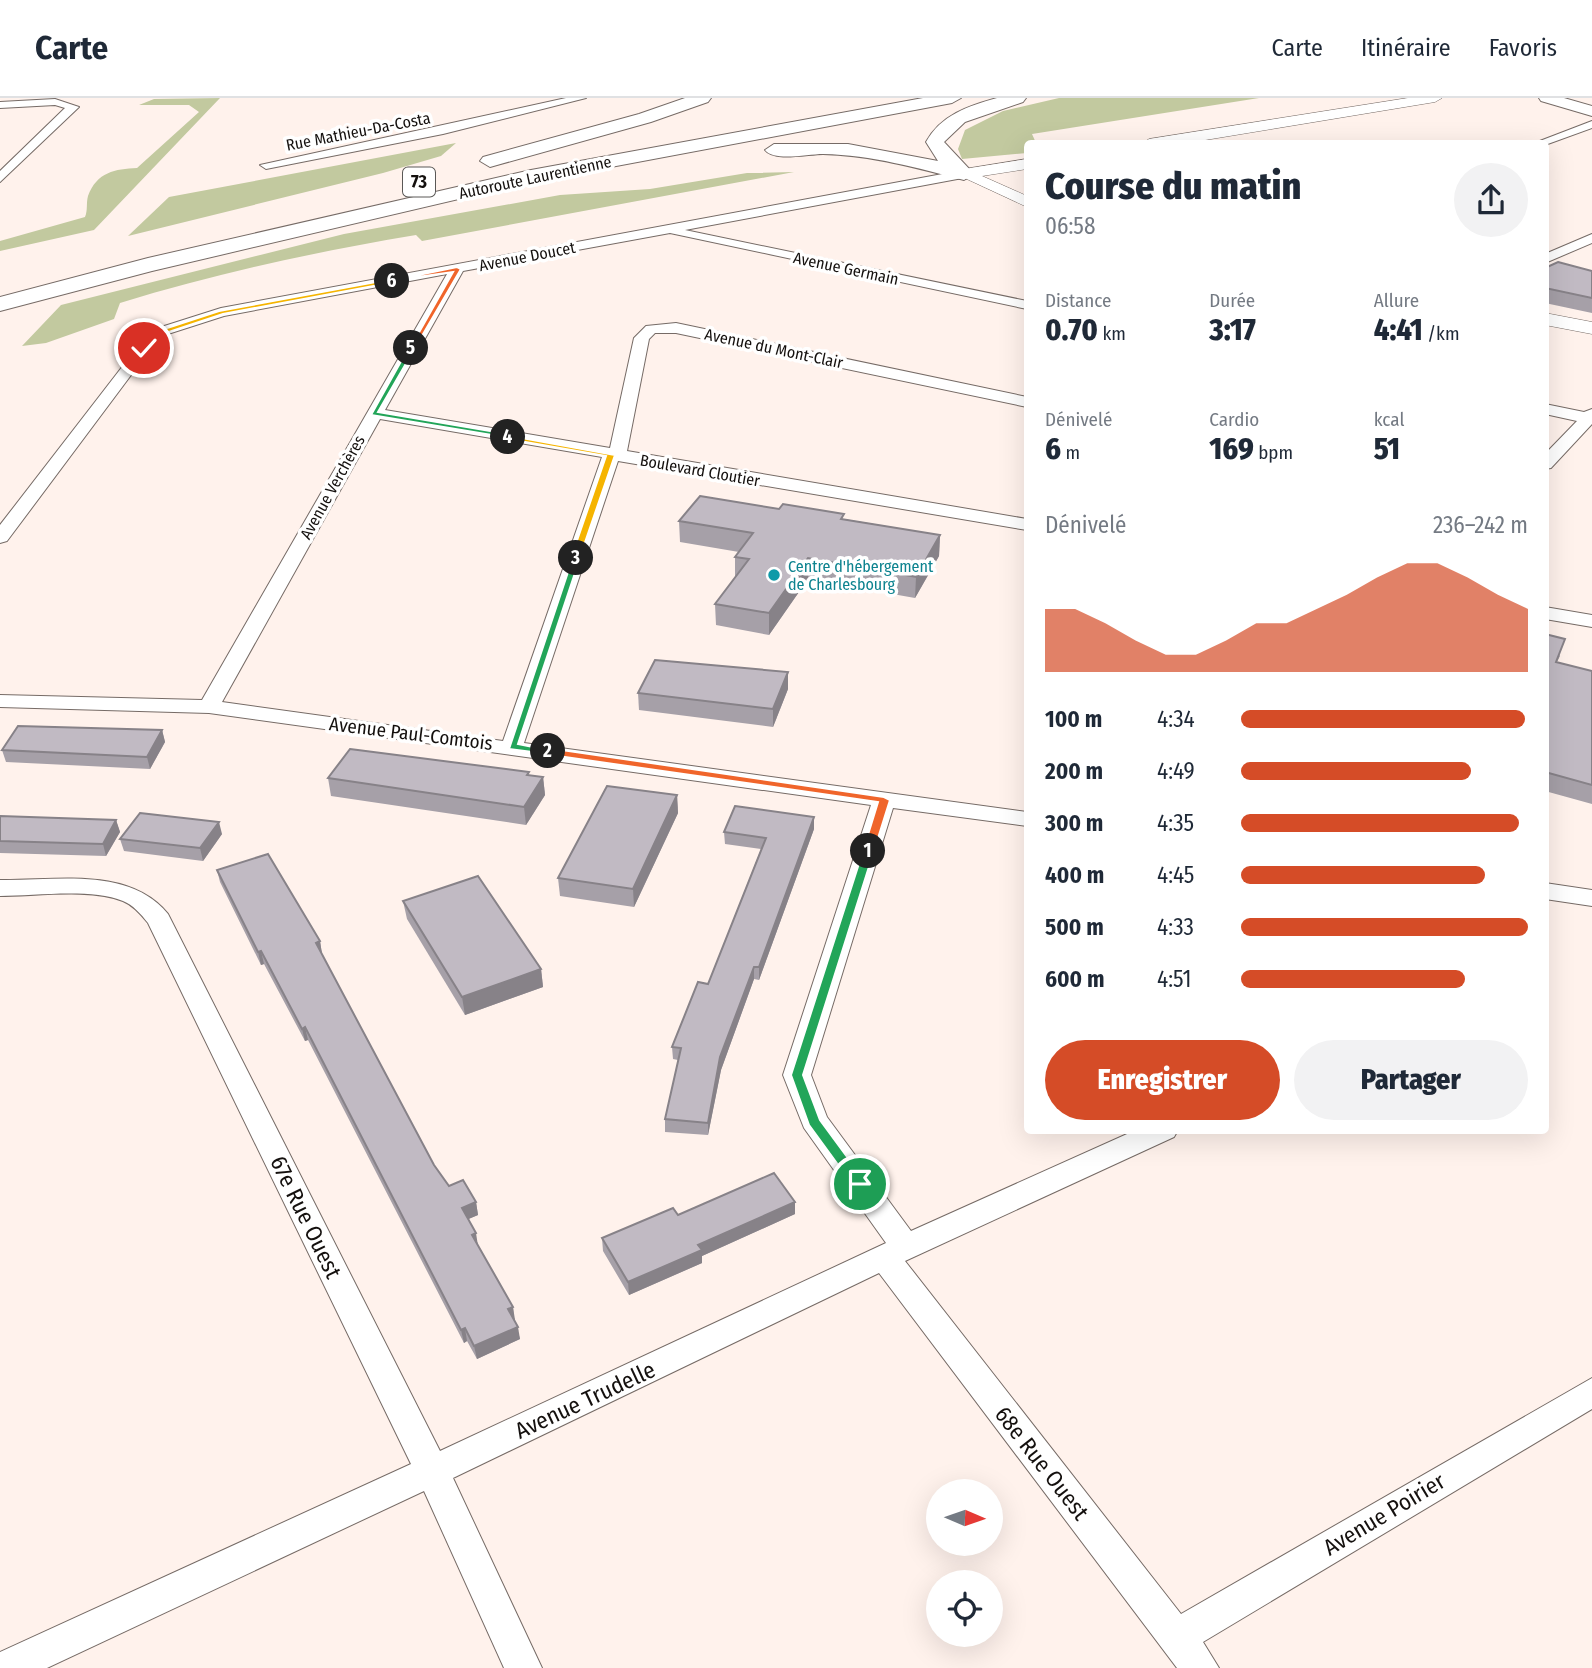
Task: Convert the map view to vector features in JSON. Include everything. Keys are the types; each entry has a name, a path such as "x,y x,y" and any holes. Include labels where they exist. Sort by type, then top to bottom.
{"highway":[{"path":"474,165 645,118 702,98"},
{"name":"Autoroute Laurentienne","path":"41,272 408,184 842,98"},
{"name":"Autoroute Laurentienne","path":"0,304 148,265 344,222 531,176 952,98"},
{"path":"964,174 942,154 935,142 939,130 960,117 1017,98"},
{"path":"344,222 739,153 806,148 892,153 964,174"}],"main road":[{"path":"1547,98 1592,111"}],"street":[{"name":"Rue Mathieu-Da-Costa","path":"266,165 443,130 580,98"},
{"path":"1172,140 1412,99 1435,98"},
{"path":"0,105 55,102 72,107 0,178"},
{"path":"1549,140 1592,124"},
{"name":"Avenue Doucet","path":"0,537 144,348 163,331 221,312 1024,164"},
{"path":"964,174 1024,201"},
{"name":"Avenue Germain","path":"665,230 1024,304"},
{"path":"1549,257 1592,239"},
{"name":"Avenue Verchères","path":"208,707 457,269"},
{"path":"1549,320 1592,328"},
{"name":"Avenue du Mont-Clair","path":"512,746 614,455 642,338 651,329 676,328 1024,401"},
{"path":"1549,410 1590,416"},
{"name":"Boulevard Cloutier","path":"373,413 1024,524"},
{"path":"1549,460 1590,416"},
{"path":"1549,614 1592,621"},
{"name":"Avenue Paul-Comtois","path":"0,701 208,707 512,746 1024,819"},
{"name":"68e Rue Ouest","path":"884,800 797,1075 814,1121 895,1252 1200,1668"},
{"name":"67e Rue Ouest","path":"0,888 102,890 131,895 147,905 159,920 432,1471 523,1668"},
{"path":"1549,892 1592,898"},
{"name":"Avenue Trudelle","path":"6,1668 666,1363 895,1252 1155,1134"},
{"name":"Avenue Poirier","path":"1176,1637 1592,1392"}],"green space":[{"path":"220,98 94,230 0,251 0,241 85,217 88,196 96,182 108,173 137,168 199,112 189,105 139,105 154,99"},
{"path":"1059,98 1259,98 1032,134 1035,140 1024,140 1024,153 962,159 958,149 965,130 1003,111"},
{"path":"456,143 441,156 383,173 128,236 169,197"},
{"path":"794,172 422,241 416,235 267,264 120,303 114,319 46,343 22,346 61,305 344,234 560,195 650,189 747,173"}],"building":[{"path":"1558,262 1592,271 1592,298 1549,289 1549,266"},
{"path":"700,496 779,509 783,504 844,514 841,519 940,535 916,577 808,558 769,613 715,604 749,559 735,557 753,533 679,521"},
{"path":"1549,635 1565,639 1556,662 1592,671 1592,785 1549,773"},
{"path":"655,660 788,672 773,709 638,693"},
{"path":"18,726 162,730 147,757 2,750"},
{"path":"350,749 529,772 527,775 543,777 524,807 328,778"},
{"path":"607,786 677,795 633,889 558,878"},
{"path":"735,806 814,817 759,967 754,967 720,1057 708,1123 665,1119 681,1048 672,1047 698,982 708,984 766,838 724,832"},
{"path":"140,813 219,822 200,848 120,839"},
{"path":"0,816 116,820 103,844 0,841"},
{"path":"268,854 320,941 316,943 434,1165 449,1186 463,1180 476,1202 462,1208 476,1233 472,1235 513,1307 508,1309 518,1327 474,1346 465,1328 461,1330 305,1027 302,1029 261,951 258,952 217,870"},
{"path":"478,876 541,969 462,997 403,901"},
{"path":"774,1173 795,1202 698,1245 702,1250 628,1282 602,1238 673,1208 678,1215"}],"place":[{"name":"Centre d'hébergement de Charlesbourg","path":"774,575"}],"route":[{"path":"144,348 163,331 221,312 457,269 373,413 611,455 512,746 884,800 797,1075 814,1121 860,1184"}]}
